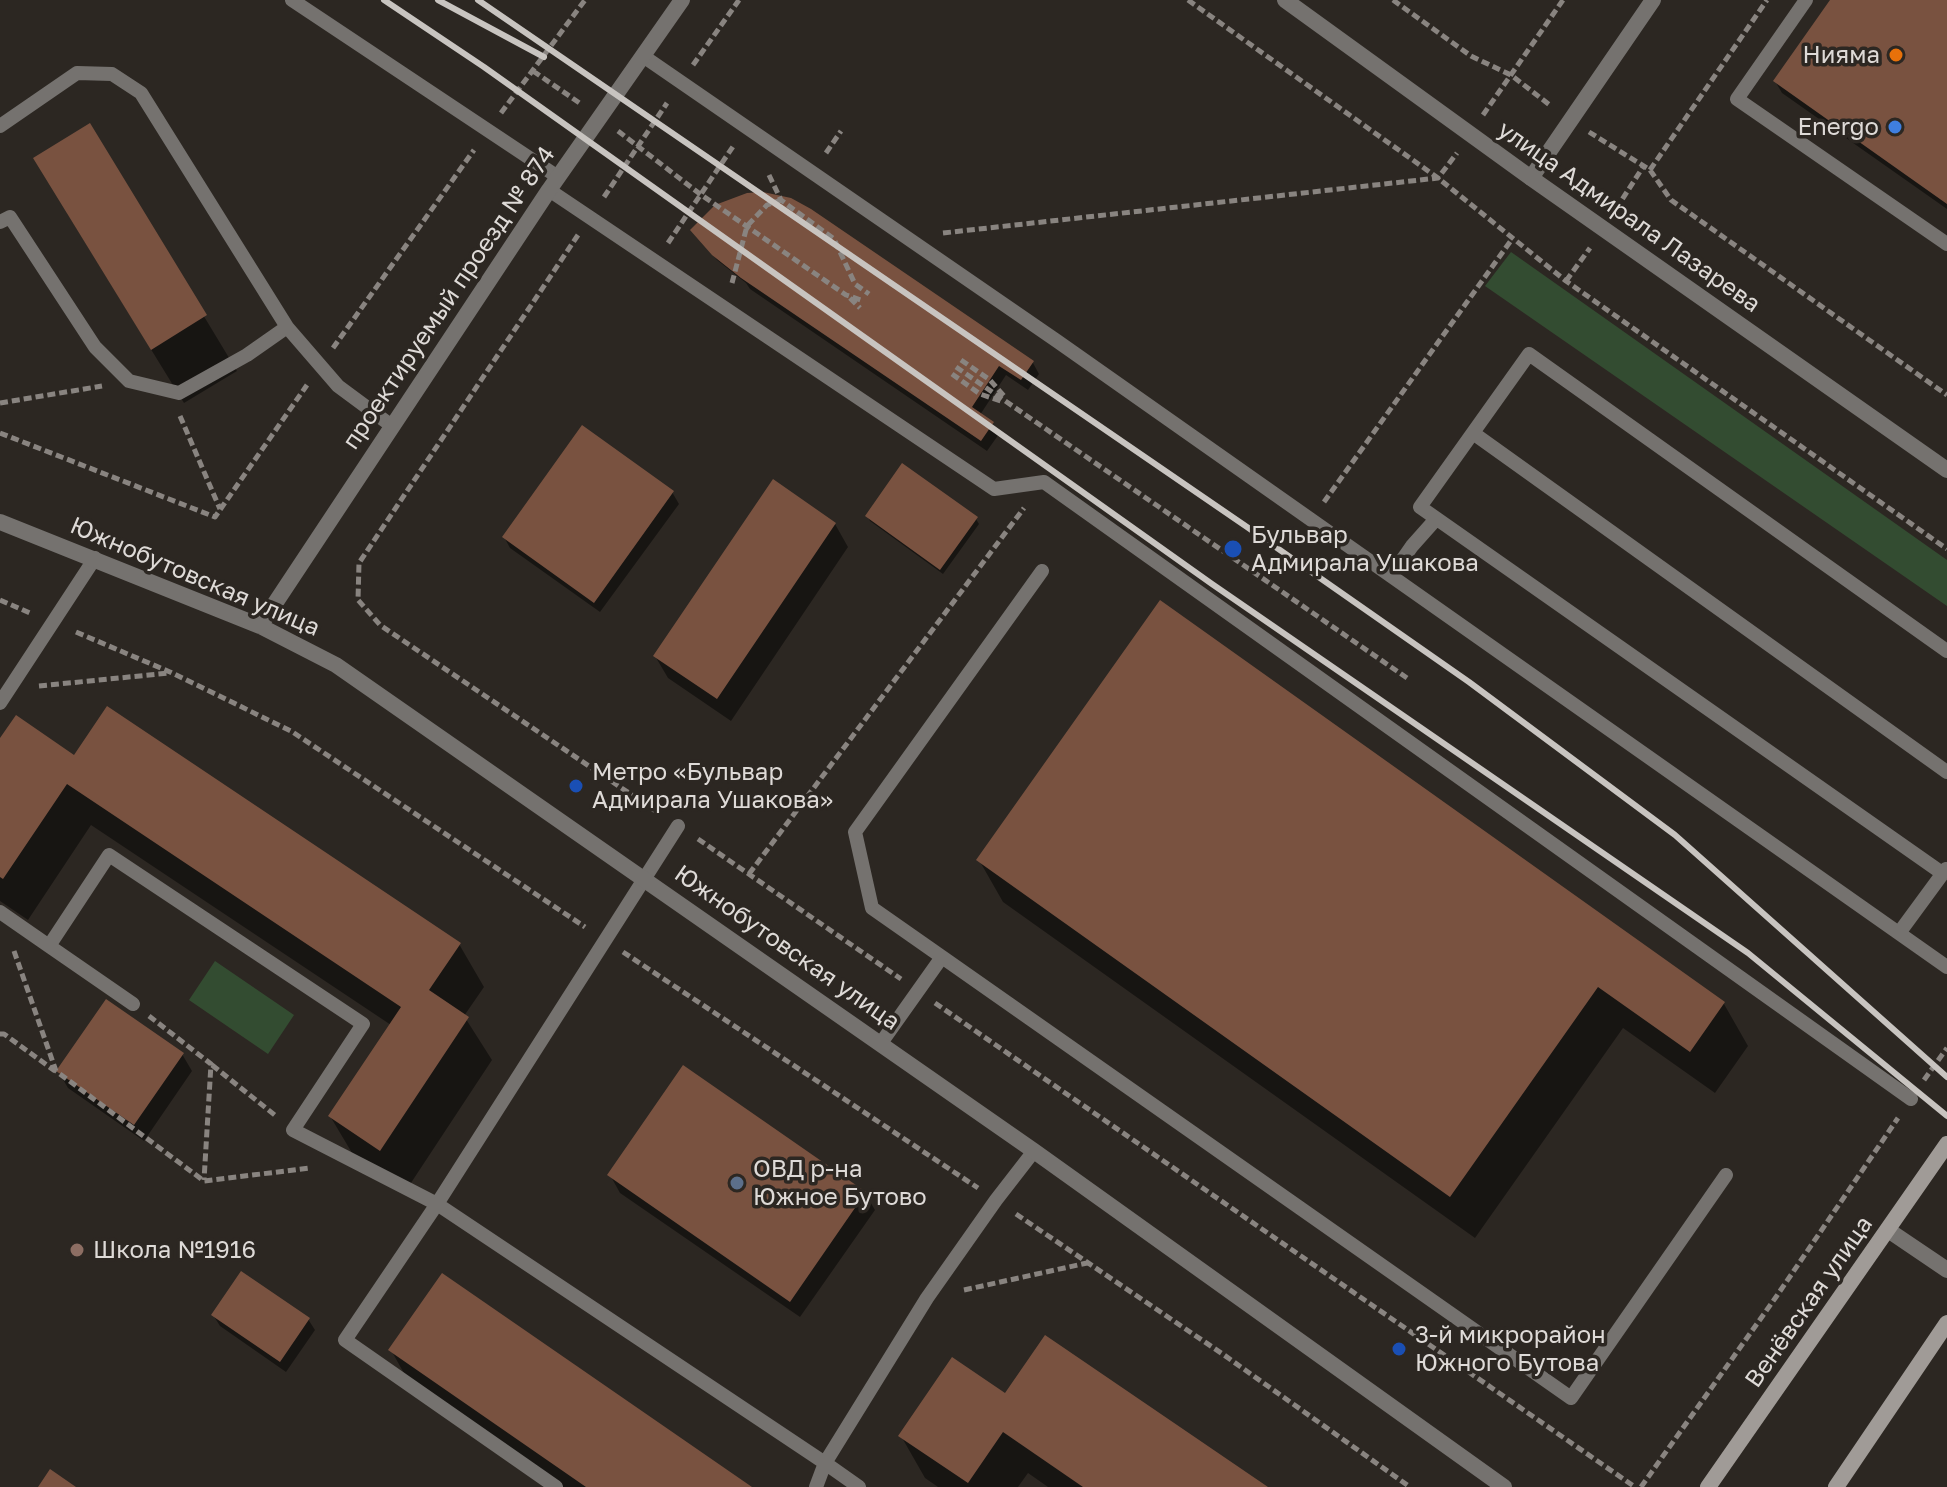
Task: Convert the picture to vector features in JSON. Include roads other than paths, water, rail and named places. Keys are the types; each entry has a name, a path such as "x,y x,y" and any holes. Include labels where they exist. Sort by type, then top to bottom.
{"main road":[{"name":"Венёвская улица","path":"1708,1487 1947,1144"},
{"path":"1836,1487 1947,1323"}],"street":[{"name":"проектируемый проезд № 874","path":"260,626 553,184 682,0"},
{"name":"улица Адмирала Лазарева","path":"1285,0 1531,178 1947,470"},
{"path":"1531,178 1653,0"},
{"name":"Южнобутовская улица","path":"0,522 260,626 336,665 881,1043 1504,1487"},
{"path":"1888,1230 1947,1270"}],"lane":[{"path":"292,0 487,131 591,216 994,489 1044,482 1911,1099"},
{"path":"1806,0 1737,99 1947,244"},
{"path":"643,56 1947,967"},
{"path":"0,126 77,73 112,74 141,93 287,327 338,386 392,426"},
{"path":"0,222 10,217 95,347 129,381 179,393 247,355 287,327"},
{"path":"1899,933 1945,870 1420,507 1529,354 1947,651"},
{"path":"1473,433 1947,772"},
{"path":"1391,576 1436,519"},
{"path":"0,703 95,558"},
{"path":"1042,571 855,832 872,908 1571,1398 1726,1175"},
{"path":"556,1487 345,1340 437,1204 678,826"},
{"path":"49,946 109,855 363,1024 293,1130 437,1204 859,1487"},
{"path":"0,912 133,1004"},
{"path":"881,1043 942,957"},
{"path":"816,1487 825,1463 927,1298 1034,1151"}],"railway":[{"path":"384,0 484,67 1212,584 1748,953 1947,1116"},
{"path":"438,0 544,57"},
{"path":"478,0 1469,682 1675,835 1947,1077"}],"place":[{"name":"Нияма","path":"1896,55"},
{"name":"Energo","path":"1895,127"},
{"name":"Бульвар Адмирала Ушакова","path":"1233,549"},
{"name":"Метро «Бульвар Адмирала Ушакова»","path":"576,786"},
{"name":"ОВД р-на Южное Бутово","path":"737,1183"},
{"name":"Школа №1916","path":"77,1250"},
{"name":"3-й микрорайон Южного Бутова","path":"1399,1349"}]}
